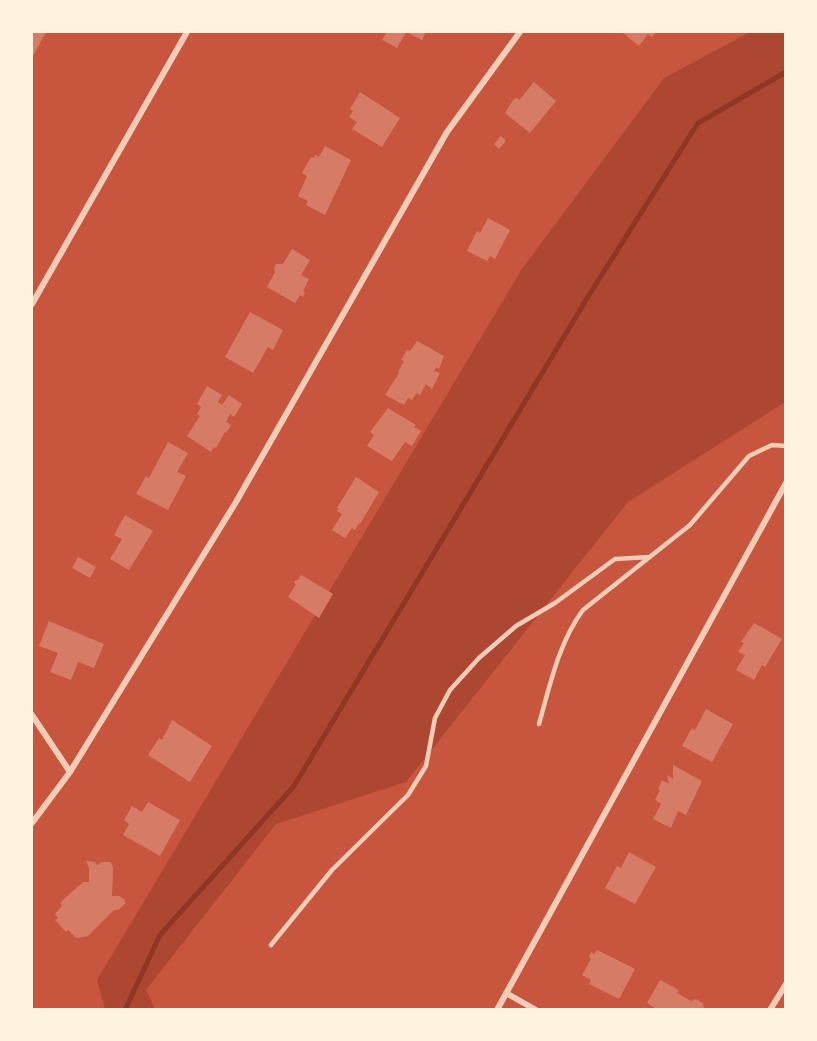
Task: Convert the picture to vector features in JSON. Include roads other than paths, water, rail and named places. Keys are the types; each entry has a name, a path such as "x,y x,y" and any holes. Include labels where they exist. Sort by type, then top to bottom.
{"street":[{"path":"32,304 187,32"},
{"path":"32,823 69,772 236,502 447,132 520,32"},
{"path":"497,1010 786,483"},
{"path":"32,715 69,772"},
{"path":"770,1010 786,984"},
{"path":"506,993 536,1010"}],"lane":[{"path":"539,724 562,648 572,624 583,610 690,525 749,456 772,446 786,446"},
{"path":"271,945 332,870 408,795 426,766 435,717 450,690 478,658 516,626 555,603 615,559 650,557"}],"waterway":[{"path":"125,1010 160,935 294,786 589,295 698,123 786,72"}]}
